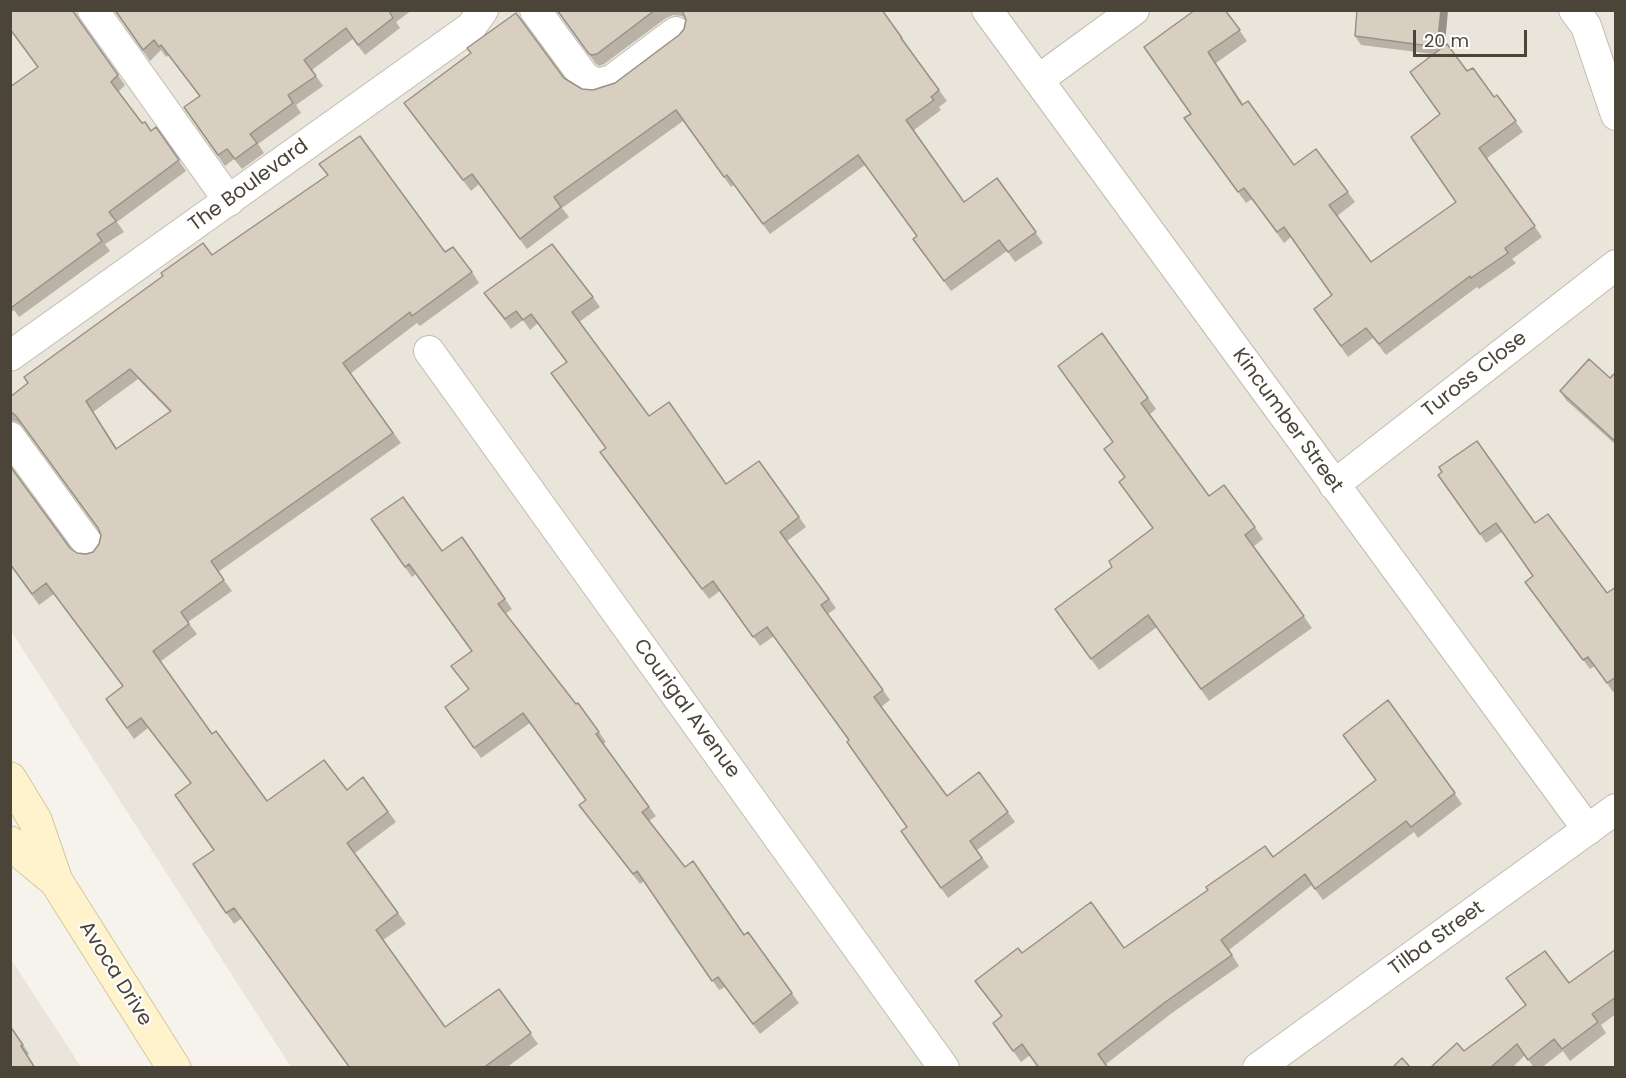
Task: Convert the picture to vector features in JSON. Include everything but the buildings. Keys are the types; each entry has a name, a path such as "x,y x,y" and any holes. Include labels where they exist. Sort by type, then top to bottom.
{"main road":[{"name":"Avoca Drive","path":"10,780 35,820 56,881 174,1068"},
{"name":"Avoca Drive","path":"10,843 56,881"}],"street":[{"path":"93,10 229,201"},
{"name":"The Boulevard","path":"10,356 471,27 483,10"},
{"path":"535,10 585,78 597,84 612,80 676,32"},
{"name":"Kincumber Street","path":"987,10 1588,830"},
{"path":"1038,80 1134,10"},
{"path":"1574,10 1586,26 1616,114"},
{"name":"Tuross Close","path":"1334,485 1616,265"},
{"name":"Courigal Avenue","path":"429,351 944,1068"},
{"path":"10,437 91,548"},
{"name":"Tilba Street","path":"1258,1068 1616,809"}],"shaded area":[{"path":"11,11 1615,11 1615,1067 291,1067 11,631"},
{"path":"11,959 81,1067 11,1067"}]}
